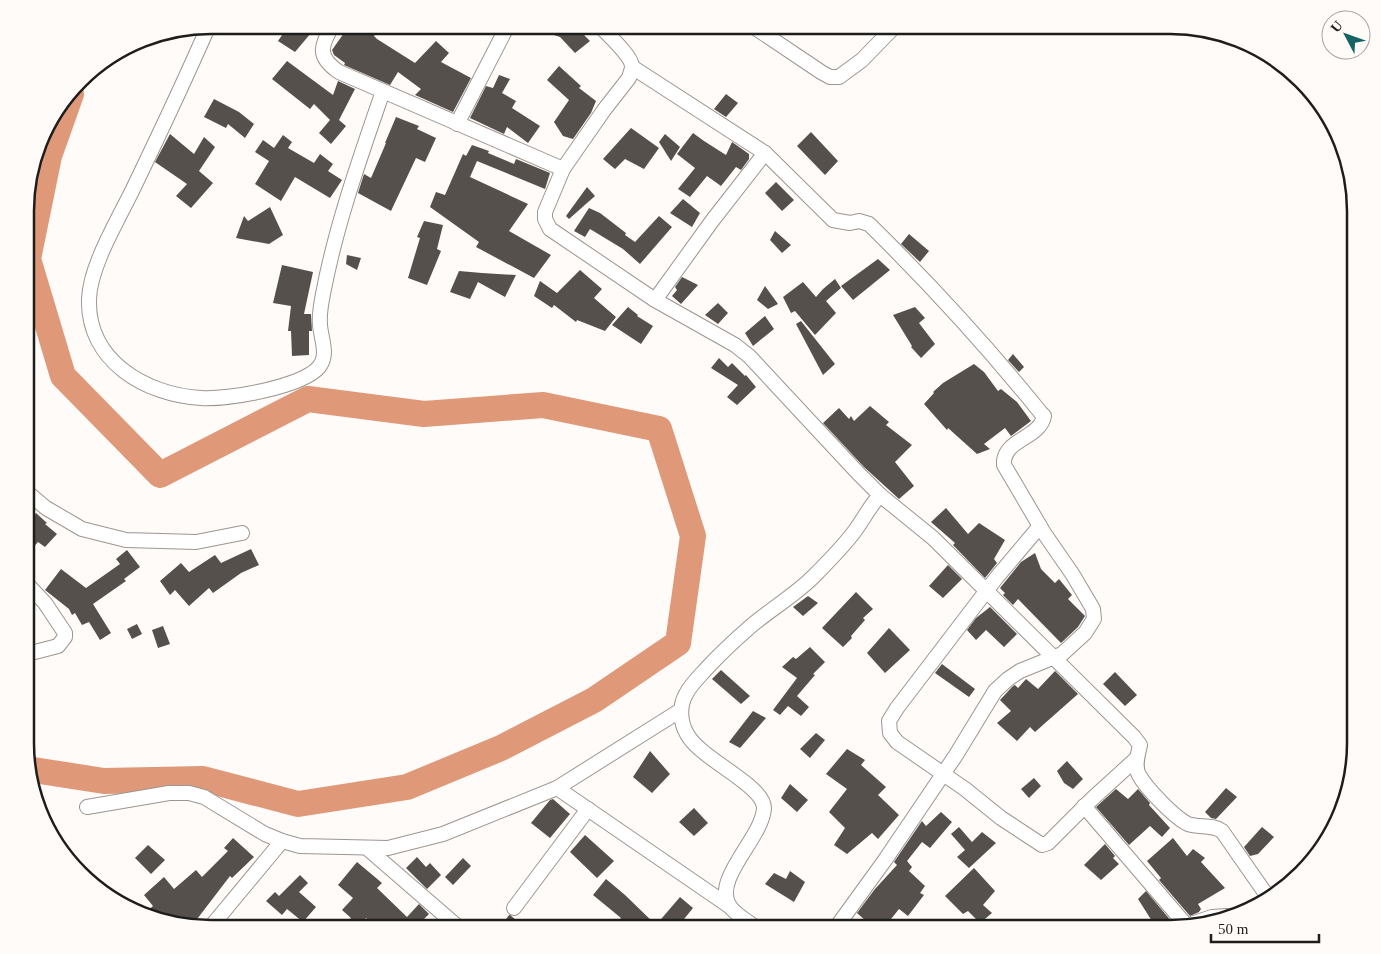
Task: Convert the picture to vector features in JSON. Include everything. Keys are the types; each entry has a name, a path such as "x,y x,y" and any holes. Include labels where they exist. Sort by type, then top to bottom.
{"street":[{"path":"205,34 176,100 105,248 91,281 89,298 89,318 93,332 109,359 127,374 150,386 181,397 217,399 250,394 303,379 318,368 324,355 320,313 326,275 354,174 383,91"},
{"path":"328,34 322,46 322,53 325,60 339,72 563,169"},
{"path":"457,124 503,34"},
{"path":"607,34 628,57 632,67 765,153 833,220 850,224 859,221 869,224 922,276 972,330 1044,416 1040,426 1012,446 1006,453 1004,460 1008,474 1093,609 1094,619 1085,633 1062,654 1020,671 995,691 982,714 885,860 842,920"},
{"path":"764,34 821,72 839,77 862,60 887,34"},
{"path":"632,67 629,78 563,169 545,212 545,219 550,229 655,300 735,345 749,356 880,495 933,538 1134,737 1140,745 1136,767 1139,775 1174,814 1189,824 1217,828 1222,831 1265,892"},
{"path":"655,300 765,153"},
{"path":"729,906 726,893 727,885 731,874 758,827 764,807 760,797 752,788 712,761 687,735 682,722 681,710 686,694 718,656 751,626 812,578 854,532 880,495"},
{"path":"34,498 46,508 82,529 126,540 196,542 242,533"},
{"path":"1040,526 911,688 889,721 890,733 897,742 943,773 1001,818 1042,845 1048,843 1084,806 1137,758"},
{"path":"34,592 45,603 65,633 65,637 58,646 34,652"},
{"path":"87,807 169,793 189,793 204,797 282,842 300,846 388,848 443,834 557,788 681,710"},
{"path":"557,788 747,920"},
{"path":"1084,806 1182,920"},
{"path":"514,908 588,809"},
{"path":"216,920 282,842"},
{"path":"368,849 449,920"}],"building":[{"path":"283,34 310,34 295,52 278,41"},
{"path":"343,34 375,34 374,36 377,39 415,63 436,41 449,53 441,62 471,78 453,112 415,95 421,89 398,72 390,85 344,65 345,63 334,55 332,50"},
{"path":"551,34 583,34 590,41 575,53 560,37"},
{"path":"287,61 333,95 338,81 355,89 339,120 346,126 331,144 319,133 330,120 314,104 310,109 272,79"},
{"path":"559,66 581,86 579,88 596,101 591,113 573,139 563,136 554,122 569,100 547,80"},
{"path":"499,75 510,79 502,93 516,101 512,108 540,126 528,143 507,127 504,134 470,118 486,86 493,88"},
{"path":"726,94 738,103 726,117 714,109"},
{"path":"214,99 239,112 254,124 245,138 228,124 226,128 204,117"},
{"path":"396,117 419,126 417,129 436,138 425,162 416,158 391,211 358,193 364,174 371,178"},
{"path":"631,128 659,148 644,169 625,159 615,169 603,159"},
{"path":"811,132 838,161 825,175 797,146"},
{"path":"693,133 726,155 732,142 749,154 749,159 741,170 736,167 721,186 707,176 690,197 678,189 695,168 677,154"},
{"path":"170,134 194,154 204,137 215,147 199,171 213,183 191,208 176,196 187,184 155,162"},
{"path":"665,134 680,147 671,161 659,142"},
{"path":"283,135 292,142 288,148 314,163 320,154 333,164 328,171 342,180 330,198 295,177 281,201 255,184 269,161 255,152 263,140 274,148"},
{"path":"472,145 489,151 488,153 514,164 516,159 550,173 545,189 477,161 470,177 528,204 509,231 551,255 534,278 476,247 479,242 430,207 436,192 445,195 463,154 466,156"},
{"path":"776,182 794,200 782,211 765,193"},
{"path":"587,187 595,196 569,219 566,216"},
{"path":"683,199 700,213 692,227 670,213"},
{"path":"270,207 283,235 269,244 236,238 244,216 248,221"},
{"path":"589,208 600,213 635,242 659,216 672,227 640,264 623,249 590,229 585,237 574,231"},
{"path":"424,221 443,225 437,249 441,251 427,285 408,278 420,238 417,237"},
{"path":"775,231 791,245 782,253 770,240"},
{"path":"909,234 929,251 920,262 901,244"},
{"path":"347,255 361,258 357,270 346,264"},
{"path":"878,259 890,270 853,300 841,286"},
{"path":"282,265 313,272 304,314 311,314 312,331 309,331 309,355 292,356 291,331 288,331 291,306 273,303"},
{"path":"580,270 602,289 594,298 616,317 605,331 577,320 576,322 554,305 552,308 534,296 540,281 557,293"},
{"path":"459,271 516,275 505,297 478,282 470,299 450,292"},
{"path":"682,277 698,285 681,304 672,296 677,290 675,287"},
{"path":"835,279 841,288 826,301 836,313 815,335 795,311 791,313 783,297 803,282 816,297"},
{"path":"765,286 778,304 768,309 757,300"},
{"path":"718,303 728,313 718,324 705,315"},
{"path":"628,307 637,316 653,326 641,344 612,325"},
{"path":"915,307 925,318 919,323 935,344 921,358 911,347 893,315"},
{"path":"765,316 774,329 753,346 745,333"},
{"path":"801,321 835,364 823,375 796,324"},
{"path":"1013,354 1024,367 1019,372 1008,360"},
{"path":"719,358 728,367 732,363 756,387 737,405 727,397 738,385 711,368"},
{"path":"974,364 984,372 998,391 1001,389 1017,402 1031,421 1011,436 1005,428 984,444 990,449 977,454 948,428 947,430 924,404 943,383"},
{"path":"870,406 889,422 886,425 912,445 895,462 914,486 899,499 864,467 823,423 839,408 849,419 851,416 854,421"},
{"path":"946,508 968,534 979,523 1005,540 994,559 997,563 985,578 953,545 955,543 931,522"},
{"path":"36,513 57,534 45,547 38,542 34,546 34,515"},
{"path":"251,549 259,565 241,573 213,593 209,588 189,606 175,590 170,595 160,581 181,563 189,572 215,555 221,563"},
{"path":"127,550 140,567 124,579 126,581 93,604 111,633 100,640 89,622 82,625 75,613 72,615 69,609 45,590 61,569 86,588 120,564 116,559"},
{"path":"1035,553 1041,569 1055,583 1059,579 1072,595 1068,599 1085,616 1078,627 1061,643 1018,599 1013,605 1003,595 1005,593 1000,588 1021,562"},
{"path":"948,565 962,579 943,598 929,586"},
{"path":"856,592 873,609 863,618 865,620 843,647 822,628"},
{"path":"808,596 818,603 803,616 793,607"},
{"path":"990,607 1017,634 1004,647 986,630 976,640 967,630 976,618"},
{"path":"137,624 142,634 132,639 127,629"},
{"path":"163,626 170,644 158,648 152,630"},
{"path":"889,628 910,650 885,673 867,653"},
{"path":"810,647 825,662 813,674 815,675 797,696 809,707 801,716 788,706 780,715 773,710 797,678 782,667 793,657 796,659"},
{"path":"942,664 975,689 969,697 935,673"},
{"path":"721,670 750,696 741,704 712,679"},
{"path":"1055,671 1078,694 1035,732 1030,727 1017,741 997,723 1011,711 1000,700 1013,686 1015,685 1018,688 1026,679 1038,689"},
{"path":"1115,672 1137,695 1125,706 1103,684"},
{"path":"753,711 766,718 740,748 729,742"},
{"path":"816,733 825,740 810,758 800,749"},
{"path":"847,749 865,760 861,765 886,787 878,795 899,815 878,839 872,833 847,854 834,845 845,828 829,812 847,789 826,774"},
{"path":"650,751 670,774 652,793 633,777"},
{"path":"1067,761 1083,779 1073,789 1064,783 1057,771"},
{"path":"1034,778 1041,786 1029,798 1021,789"},
{"path":"790,784 808,800 797,812 781,798"},
{"path":"1226,788 1237,797 1216,819 1211,818 1205,812"},
{"path":"1116,789 1128,799 1138,789 1150,803 1149,805 1170,828 1162,837 1150,826 1129,845 1096,807"},
{"path":"553,799 570,814 550,838 531,823 550,800"},
{"path":"694,808 708,823 694,836 679,822"},
{"path":"941,812 952,822 930,848 922,842 907,861 912,867 909,871 925,886 920,893 924,895 908,916 899,909 890,920 865,920 857,913 875,889 897,865 894,862 922,821 926,826"},
{"path":"959,827 972,842 982,832 996,843 969,868 957,857 965,850 951,834"},
{"path":"1262,827 1274,837 1258,854 1250,856 1244,847"},
{"path":"585,835 614,861 597,878 570,852"},
{"path":"233,838 254,857 232,878 230,876 197,920 176,917 149,909 153,906 144,895 164,877 174,889 196,870 202,877 228,851 224,848"},
{"path":"1173,838 1187,856 1193,849 1205,858 1201,862 1225,888 1198,904 1201,909 1199,912 1190,916 1159,880 1161,878 1147,861"},
{"path":"1105,844 1119,864 1101,880 1084,865"},
{"path":"148,845 165,860 151,874 135,858"},
{"path":"417,857 426,867 430,863 441,875 427,889 406,868"},
{"path":"463,858 471,866 453,885 445,877"},
{"path":"357,862 382,883 377,888 407,917 419,904 429,914 423,920 368,920 366,918 364,920 349,920 351,918 342,910 353,898 338,885"},
{"path":"974,868 995,891 983,905 992,913 984,920 977,920 968,911 963,914 945,896"},
{"path":"790,871 805,882 794,902 765,884 774,873 786,879"},
{"path":"300,875 308,883 299,892 316,907 305,920 301,920 287,909 282,915 266,901 275,892 279,896"},
{"path":"606,879 651,920 619,920 621,918 593,895"},
{"path":"1146,891 1170,920 1151,920 1138,899"},
{"path":"680,897 693,908 683,920 660,920"},
{"path":"510,915 516,920 505,920"}],"waterway":[{"path":"34,230 49,156 65,112"},
{"path":"34,279 63,376 160,475 308,399 424,414 543,405 659,429 693,536 678,643 594,700 501,748 407,787 298,804 203,779 104,781 36,770"}]}
